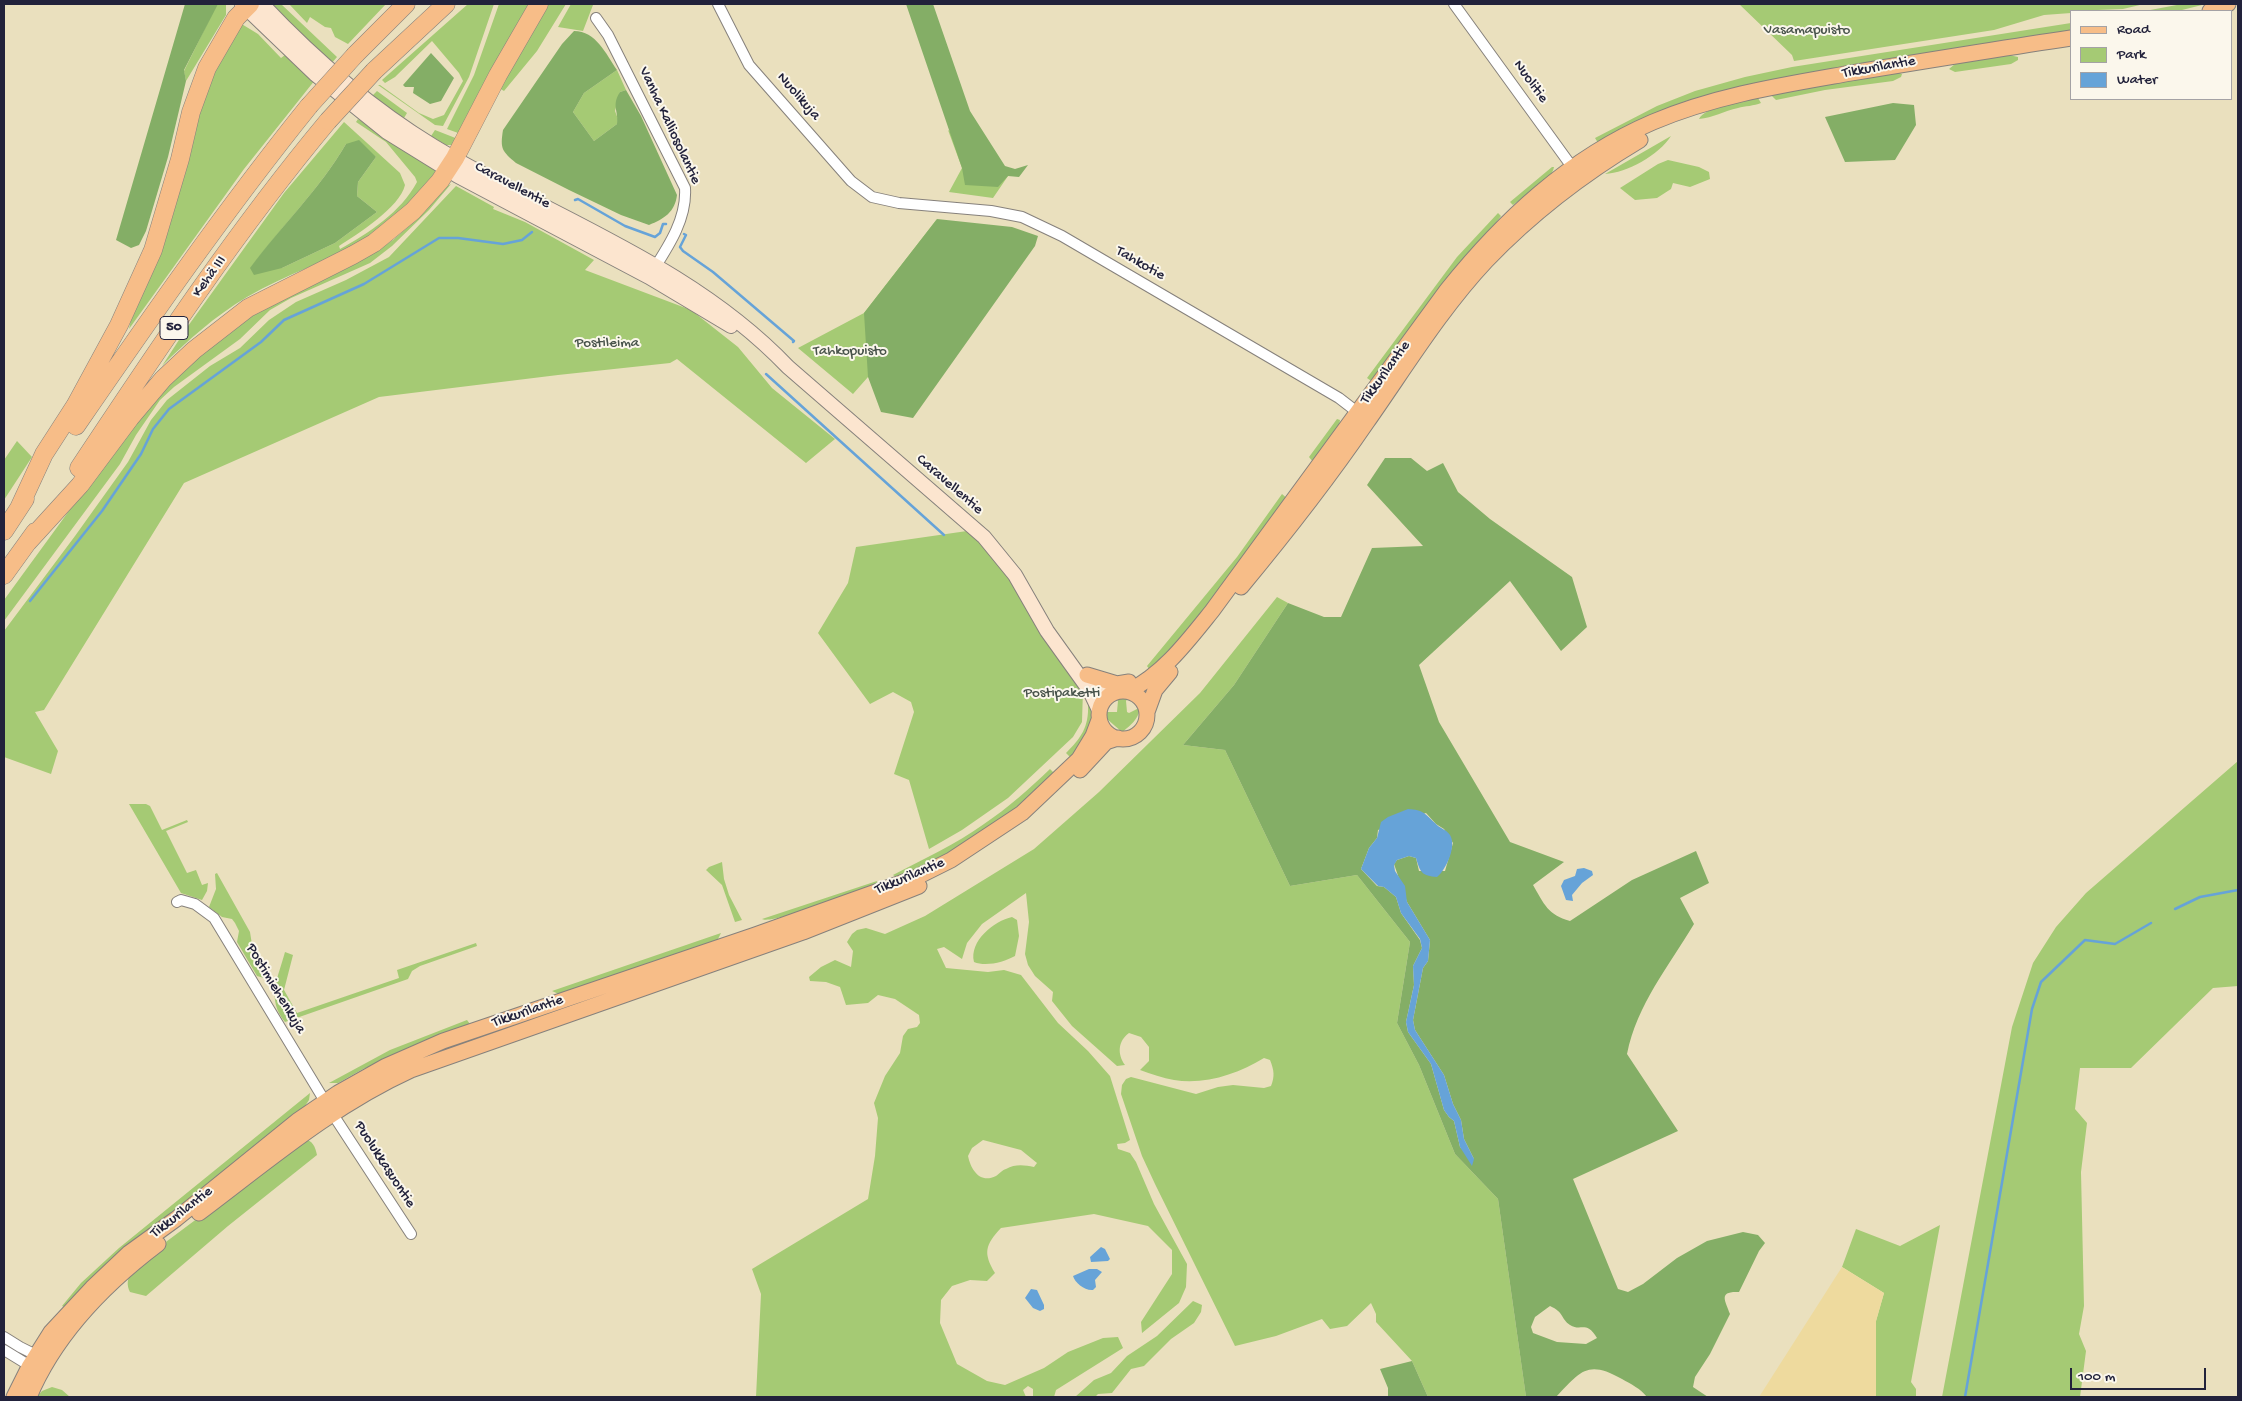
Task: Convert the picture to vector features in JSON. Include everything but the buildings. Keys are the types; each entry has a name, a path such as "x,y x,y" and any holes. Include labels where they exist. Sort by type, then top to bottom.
{"highway":[{"name":"Kehä III","path":"4,530 183,271 255,173 309,106 355,55 406,4"},
{"name":"Kehä III","path":"4,575 203,286 286,172 328,121 374,71 421,25 446,4"},
{"path":"28,542 80,485 130,418 163,379 194,350 248,308 374,243 413,212 451,164 498,75 539,4"},
{"path":"19,508 44,454 75,406 120,325 153,250 192,112 207,68 226,32 236,18 250,5"}],"main road":[{"path":"2213,10 2228,4"},
{"name":"Caravellentie","path":"250,5 315,74 357,110 387,132 652,271 697,290 731,315 984,537 1014,575 1061,652 1090,691 1099,715"},
{"name":"Tikkurilantie","path":"1147,712 1155,690 1276,545 1447,290 1479,250 1511,217 1547,186 1576,173 1599,150 1653,122 1740,92 2070,38"},
{"name":"Tikkurilantie","path":"1122,691 1157,674 1177,653 1212,611 1363,416"},
{"name":"Caravellentie","path":"1061,652 1104,688 1122,691"},
{"path":"1087,675 1117,684 1157,674"},
{"path":"1122,691 1141,699 1147,712 1145,724 1141,731 1133,736 1118,738 1107,732 1099,715 1104,700 1122,691"},
{"name":"Tikkurilantie","path":"14,1397 39,1363 84,1311 131,1266 328,1107 386,1066 443,1041 755,936 915,878 951,860 1022,813 1079,759 1094,736 1099,715"},
{"name":"Tikkurilantie","path":"328,1107 446,1056 765,946 921,886 953,870 1019,826 1061,791 1106,742 1118,738"},
{"name":"Tikkurilantie","path":"29,1397 39,1363"}],"street":[{"name":"Nuolikuja","path":"718,4 749,65 852,180 872,197"},
{"name":"Nuolitie","path":"1454,4 1576,173"},
{"name":"Vanha Kalliosolantie","path":"596,18 608,35 685,188 684,209 678,225 652,271"},
{"name":"Tahkotie","path":"872,197 899,203 991,210 1022,217 1079,246 1340,398 1363,416"},
{"name":"Postimiehenkuja","path":"177,902 181,900 194,904 214,918 328,1107"},
{"name":"Puolukkasuontie","path":"328,1107 411,1234"},
{"path":"4,1337 39,1363"},
{"path":"4,1350 39,1363"}],"green space":[{"path":"185,4 218,4 184,70 186,81 168,157 146,231 139,245 131,248 116,240"},
{"path":"217,4 226,4 226,15 186,81 184,71"},
{"path":"268,4 281,4 337,57 330,65"},
{"path":"289,4 386,4 348,44 335,37 331,28 325,27 310,17 307,23"},
{"path":"468,4 494,4 469,77 443,126 435,125 378,85 419,113 433,119 444,115 463,81 459,73 432,41 395,77 385,83 382,80"},
{"path":"499,4 533,4 461,134 447,129 474,75"},
{"path":"546,4 566,4 537,51 504,91 499,88"},
{"path":"571,4 593,5 583,31 558,27"},
{"path":"906,4 933,4 970,111 1005,166 1015,169 1028,165 1019,177 1008,176 998,187 965,185 962,168"},
{"name":"Vasamapuisto","path":"1739,4 2144,4 2123,9 2070,10 2070,13 2044,15 1994,30 1794,61 1792,55"},
{"path":"2182,4 2206,4 2182,10 2150,10"},
{"path":"240,23 258,34 281,58 285,55 315,80 244,169 129,329 133,310 201,98"},
{"path":"2070,23 2070,31 1772,80 1600,146 1595,138 1657,106 1695,91 1745,77 1792,67"},
{"path":"574,31 588,35 600,44 617,70 584,93 573,112 594,141 617,124 617,97 620,92 626,90 641,116 677,195 674,206 668,214 649,225 621,215 516,163 503,149 503,130 562,44"},
{"path":"431,53 454,78 441,101 430,104 413,93 414,87 405,87 403,85"},
{"path":"2009,55 2018,57 2018,60 2011,64 1955,72 1949,69 1955,64"},
{"path":"617,70 626,90 620,92 615,111 618,119 617,124 594,141 573,112 584,93"},
{"path":"1896,72 1902,74 1901,77 1893,81 1825,90 1776,100 1771,95 1774,93"},
{"path":"377,91 407,113 404,118 371,97"},
{"path":"1758,98 1761,103 1699,119 1708,111 1716,108"},
{"path":"1893,103 1914,105 1916,125 1895,160 1845,162 1825,117"},
{"path":"358,119 436,170 424,188 398,217 380,232 356,246 277,281 247,297 202,329 162,366 188,326 284,193 344,122 400,173 405,185 402,193 387,211 339,246 340,249 383,221 410,193 417,182 415,177 386,142 356,122","holes":["346,144 376,157 358,182 357,196 377,212 335,243 282,268 251,268 336,161"]},
{"path":"435,130 458,139 454,145 446,145 431,136"},
{"path":"948,130 1008,176 993,198 949,192 962,168"},
{"path":"1671,136 1659,150 1642,162 1614,173 1605,174"},
{"path":"359,140 376,157 358,182 357,196 377,212 335,243 282,268 254,275 250,268 336,161 346,144"},
{"path":"1668,160 1699,167 1709,172 1710,179 1690,187 1673,183 1671,189 1657,198 1635,200 1620,188 1658,164"},
{"path":"1554,167 1552,173 1537,188 1513,205 1510,202"},
{"path":"451,184 429,210 392,246 370,263 291,298 270,310 240,339 174,387 160,400 136,435 120,464 4,621 4,600 117,445 169,381 258,310 309,283 367,257 393,240 409,226 445,187"},
{"name":"Postileima","path":"456,186 494,207 493,209 525,222 594,260 585,270 691,310 738,347 772,388 835,439 806,463 677,359 670,363 379,397 184,483 44,710 35,712 58,751 51,774 4,757 4,631 128,462 151,420 167,400 210,366 240,348 269,320 296,302 346,280 389,257"},
{"path":"1498,213 1501,216 1374,383 1367,378 1457,257"},
{"name":"Tahkopuisto","path":"937,219 868,377 853,394 798,348 864,313"},
{"path":"937,219 1012,227 1038,236 1035,246 913,418 881,412 868,377 864,313"},
{"path":"1337,419 1340,420 1339,426 1313,462 1309,457"},
{"path":"17,441 32,457 4,500 4,460"},
{"path":"1385,458 1411,458 1427,471 1443,463 1458,492 1490,519 1572,577 1587,627 1561,651 1510,581 1419,665 1439,722 1510,842 1564,862 1533,885 1547,908 1556,916 1570,921 1632,880 1696,851 1709,883 1680,898 1694,924 1646,1002 1638,1019 1627,1054 1678,1131 1573,1179 1618,1289 1628,1292 1643,1284 1677,1258 1707,1241 1743,1232 1758,1235 1765,1243 1759,1251 1739,1292 1732,1292 1726,1295 1725,1301 1730,1314 1710,1354 1695,1377 1693,1387 1708,1397 1647,1397 1639,1389 1622,1379 1610,1373 1592,1369 1578,1375 1556,1397 1526,1397 1498,1199 1455,1154 1419,1065 1397,1023 1410,942 1357,875 1290,886 1225,750 1183,745 1234,685 1288,603 1324,617 1341,617 1372,548 1423,546 1367,485","holes":["1426,813 1436,824 1444,829 1453,843 1445,871 1419,871 1416,858 1409,856 1397,860 1394,864 1407,902 1430,940 1428,961 1423,968 1413,1020 1415,1030 1444,1075 1453,1104 1461,1120 1464,1139 1474,1159 1460,1147 1454,1121 1444,1110 1431,1064 1408,1032 1406,1022 1414,985 1413,966 1422,948 1420,940 1401,913 1396,897 1384,887 1377,886 1361,869 1369,848 1377,838 1378,830","1550,1306 1558,1311 1570,1325 1590,1329 1597,1338 1586,1344 1557,1342 1533,1333 1531,1327 1535,1317"]},
{"path":"1282,494 1289,500 1175,651 1149,669 1147,666 1237,557"},
{"name":"Postipaketti","path":"967,531 990,553 1014,584 1044,639 1083,689 1082,722 1073,737 1008,798 962,830 929,849 909,780 894,774 914,712 911,702 893,692 870,704 818,633 848,583 856,547"},
{"path":"1277,597 1288,603 1234,685 1183,745 1225,750 1290,886 1357,875 1410,942 1397,1023 1419,1065 1455,1154 1498,1199 1526,1397 1428,1397 1412,1361 1376,1322 1376,1314 1371,1303 1347,1326 1330,1329 1322,1319 1276,1336 1235,1346 1142,1156 1121,1094 1122,1085 1126,1079 1131,1077 1196,1094 1218,1087 1233,1085 1264,1088 1271,1086 1273,1079 1270,1060 1264,1058 1243,1069 1221,1077 1197,1081 1174,1080 1140,1070 1149,1061 1149,1047 1141,1037 1129,1033 1125,1036 1120,1048 1122,1061 1125,1065 1117,1066 1072,1026 1052,1001 1053,992 1035,976 1028,965 1025,954 1029,922 1026,893 982,924 967,943 962,959 944,947 937,949 946,968 988,972 1004,970 1021,975 1058,1023 1088,1051 1110,1076 1130,1140 1117,1144 1118,1149 1130,1153 1136,1162 1154,1204 1187,1264 1186,1287 1179,1303 1142,1333 1141,1322 1172,1274 1172,1250 1148,1226 1094,1214 1001,1228 989,1244 987,1254 995,1273 987,1281 970,1280 952,1286 941,1300 940,1323 957,1364 987,1381 1005,1385 1044,1368 1068,1352 1103,1338 1118,1337 1123,1348 1056,1390 1054,1397 1033,1397 1033,1389 1028,1386 1023,1390 1026,1397 756,1397 761,1294 752,1269 868,1199 875,1156 878,1118 874,1103 885,1076 900,1053 903,1036 908,1029 917,1027 920,1023 919,1015 895,999 878,995 868,1003 846,1005 840,987 826,982 810,981 809,977 821,967 835,960 851,967 853,951 847,942 857,930 866,928 885,934 925,916 1034,849 1099,792 1200,693","holes":["983,1140 1021,1150 1037,1163 1034,1167 1013,1166 990,1178 981,1177 977,1174 971,1166 968,1156 972,1148"]},
{"path":"1128,698 1126,701 1127,712 1129,713 1139,708 1139,711 1134,722 1122,732 1107,719 1106,712 1117,712 1118,701 1116,699"},
{"path":"1091,703 1092,718 1088,733 1070,757 1066,753 1083,732 1087,720 1088,705"},
{"path":"2238,761 2238,986 2213,988 2131,1068 2080,1068 2075,1109 2087,1123 2081,1172 2084,1306 2079,1334 2086,1351 2080,1397 1942,1397 2012,1027 2033,963 2056,927 2086,893"},
{"path":"1050,769 1054,773 1002,822 926,868 896,877 893,875 940,851 993,818"},
{"path":"129,804 146,804 150,806 162,830 187,820 188,822 166,831 187,873 196,870 202,885 208,883 207,891 202,900 181,893"},
{"path":"722,862 724,879 729,895 742,920 735,922 722,885 706,870"},
{"path":"217,873 250,932 253,951 264,978 257,976 237,942 239,931 232,919 222,917 209,907 216,889 215,874"},
{"path":"877,881 876,886 816,907 769,920 762,919"},
{"path":"1012,917 1017,920 1019,936 1015,956 995,963 984,964 974,962 973,954 975,947 984,933 1005,919"},
{"path":"721,933 717,941 561,995 552,991"},
{"path":"476,943 477,946 420,966 412,971 408,979 285,1022 276,1005 275,988 285,952 293,955 284,990 297,1013 399,978 397,970"},
{"path":"467,1020 470,1024 363,1069 338,1083 329,1083 390,1050"},
{"path":"310,1093 309,1100 303,1109 64,1307 62,1306 81,1283 119,1248"},
{"path":"304,1139 313,1144 317,1155 228,1226 146,1296 130,1292 128,1287 129,1278 133,1270 143,1259"},
{"path":"1940,1225 1911,1382 1916,1389 1916,1397 1876,1397 1876,1321 1884,1293 1842,1267 1856,1229 1900,1246"},
{"path":"1193,1301 1202,1305 1201,1312 1194,1323 1171,1339 1144,1366 1131,1369 1112,1393 1098,1394 1095,1397 1075,1397 1094,1380 1111,1373 1127,1356 1157,1336"},
{"path":"1412,1361 1428,1397 1388,1397 1388,1388 1380,1369"},
{"path":"52,1387 62,1390 70,1397 37,1397 42,1391"}],"sand":[{"path":"1842,1267 1884,1293 1876,1321 1876,1397 1759,1397"}],"water":[{"path":"1408,809 1423,813 1448,833 1452,840 1450,858 1437,877 1428,876 1422,872 1416,858 1409,856 1397,860 1394,865 1395,871 1405,886 1407,902 1430,940 1428,961 1423,968 1413,1020 1415,1030 1444,1075 1453,1104 1461,1120 1464,1139 1474,1159 1472,1166 1460,1147 1454,1121 1444,1110 1431,1064 1408,1032 1406,1022 1414,985 1413,966 1422,948 1420,939 1401,913 1396,897 1384,887 1378,886 1361,869 1369,848 1377,838 1381,822"},
{"path":"1584,868 1592,871 1593,875 1582,883 1572,895 1573,901 1566,900 1561,886 1564,880 1575,876 1577,869"},
{"path":"1101,1247 1105,1249 1110,1259 1108,1261 1091,1262 1090,1257"},
{"path":"1089,1269 1097,1269 1102,1272 1095,1280 1096,1287 1093,1290 1081,1286 1073,1276"},
{"path":"1031,1289 1037,1290 1044,1309 1040,1311 1033,1308 1025,1298"}],"waterway":[{"path":"575,200 578,199 625,226 655,237 660,233 663,224 666,224"},
{"path":"30,601 102,511 141,454 153,429 169,409 261,342 284,320 364,284 439,238 458,238 503,244 522,240 532,232"},
{"path":"684,234 686,235 680,247 683,251 713,272 793,342"},
{"path":"766,374 944,535"},
{"path":"2175,909 2200,897 2238,890"},
{"path":"1965,1397 2032,1009 2041,982 2085,940 2115,944 2151,923"}]}
